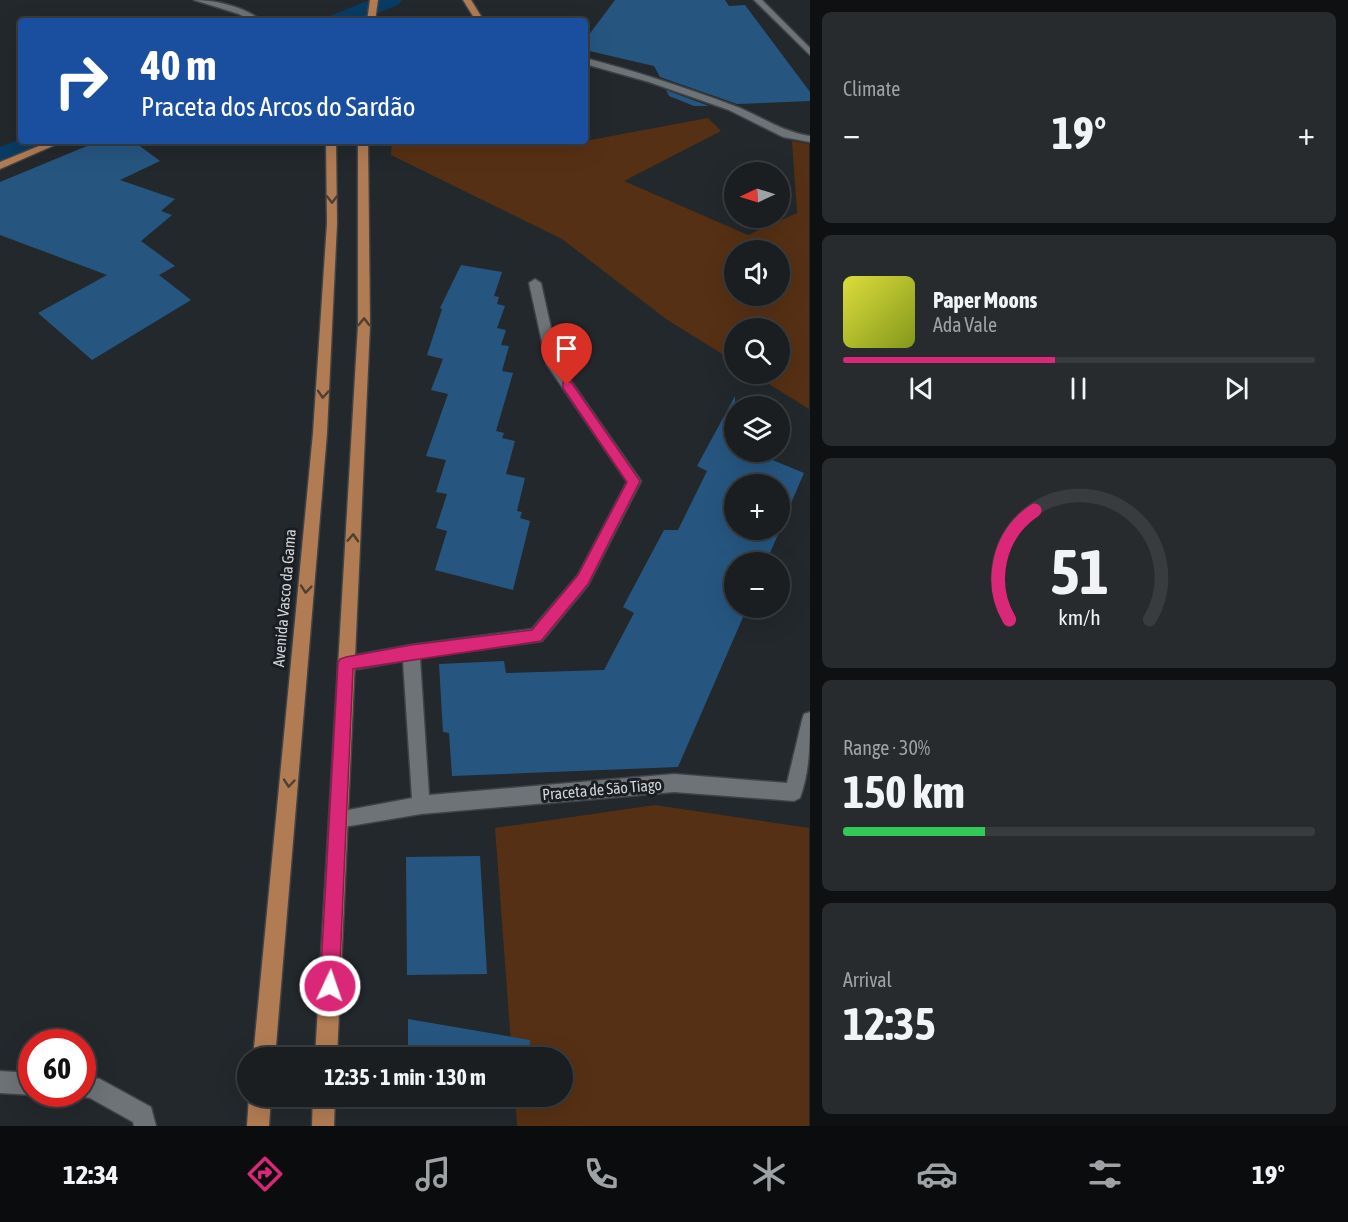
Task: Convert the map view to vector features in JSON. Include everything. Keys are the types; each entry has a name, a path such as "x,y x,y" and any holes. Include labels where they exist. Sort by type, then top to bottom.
{"main road":[{"path":"371,18 374,0"},
{"path":"467,0 478,18"},
{"path":"0,166 52,144"},
{"name":"Avenida Vasco da Gama","path":"265,1047 320,433 332,223 331,144"},
{"path":"327,1047 364,326 363,144"},
{"path":"258,1126 259,1107"},
{"path":"323,1126 324,1107"}],"street":[{"path":"198,0 242,12 253,18"},
{"path":"758,0 810,53"},
{"path":"588,62 652,80 732,108 786,135 810,139"},
{"path":"346,663 536,636 583,580 634,481 553,365 535,283"},
{"path":"411,652 421,806"},
{"name":"Praceta de São Tiago","path":"338,819 421,806 674,783 794,792 810,720"},
{"path":"0,1082 18,1083"},
{"path":"96,1089 143,1115 145,1126"}],"shaded area":[{"path":"708,118 721,131 624,181 724,225 724,228 732,228 748,235 764,228 790,228 790,216 797,213 792,141 809,144 809,409 769,384 790,384 790,318 724,318 724,355 666,319 562,239 391,155 392,144 588,144 588,140"},
{"path":"655,805 809,828 809,1126 517,1126 516,1107 573,1107 573,1047 511,1047 495,828"}],"building":[{"path":"615,0 725,0 729,6 745,5 810,92 810,101 737,104 660,77 654,66 588,51 588,36"},
{"path":"666,90 709,106 694,106 669,96"},
{"path":"92,144 107,146 137,144 160,161 120,180 175,199 161,211 172,215 141,241 175,266 159,275 191,300 92,360 38,313 107,275 0,235 0,182"},
{"path":"461,265 502,272 494,296 499,297 497,304 505,306 497,328 506,330 501,345 509,346 502,371 513,373 496,431 504,433 502,438 515,441 506,474 525,478 517,511 522,512 520,518 530,521 513,590 435,570 447,531 436,528 447,494 436,492 446,460 426,456 448,394 431,390 443,359 427,355 442,309 440,308"},
{"path":"724,416 724,462 777,462 804,473 790,506 790,474 724,474 724,540 776,540 770,552 724,552 724,618 743,618 678,767 452,776 449,733 443,732 439,664 504,661 506,673 604,670 634,613 623,607 664,530 678,530 707,471 697,466"},
{"path":"480,856 487,974 407,975 406,857"},
{"path":"408,1019 530,1040 530,1047 408,1047"}],"waterway":[{"path":"345,18 390,0"},
{"path":"0,157 32,144"}],"route":[{"path":"330,986 346,663 536,636 583,580 634,481 567,385"}]}
